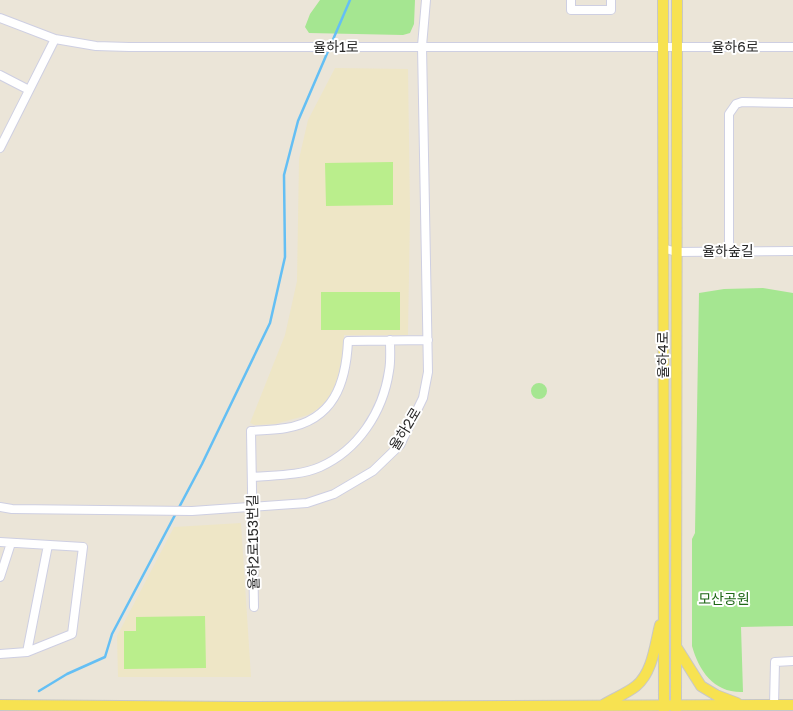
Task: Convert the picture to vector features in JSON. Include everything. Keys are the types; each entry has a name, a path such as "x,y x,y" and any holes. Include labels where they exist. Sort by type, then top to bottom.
{"main road":[{"name":"율하4로","path":"663,0 664,708"},
{"name":"율하4로","path":"676,708 677,0"},
{"path":"602,705 638,684 646,672 653,654 664,609"},
{"path":"676,646 701,686 716,695 743,705"},
{"path":"0,705 242,707 602,705 664,708 793,705"}],"street":[{"name":"율하2로","path":"0,507 12,509 157,512 307,503 334,494 359,480 383,463 400,445 423,398 428,372 422,46 426,0"},
{"path":"571,0 571,10 611,10 611,0"},
{"name":"율하1로","path":"0,18 55,39 96,46 677,47"},
{"path":"0,148 55,39"},
{"name":"율하6로","path":"677,47 793,47"},
{"path":"0,75 29,90"},
{"path":"729,251 729,114 736,104 742,102 793,103"},
{"name":"율하숲길","path":"663,248 676,252 793,251"},
{"name":"율하2로153번길","path":"252,477 295,474 319,467 341,455 357,441 373,418 385,392 390,370 390,340"},
{"name":"율하2로153번길","path":"254,607 251,431 287,428 301,424 315,418 326,409 340,388 346,367 348,341 428,340"},
{"path":"0,542 83,547 72,634 27,652 0,654"},
{"path":"0,577 11,543"},
{"path":"27,652 48,545"},
{"path":"774,705 775,662 793,662"}],"shaded area":[{"path":"335,68 408,69 410,212 408,335 344,335 343,366 332,395 319,408 308,415 275,424 255,425 250,423 285,335 297,281 299,159 308,120"},
{"path":"241,523 251,677 118,677 117,636 174,527"}],"green space":[{"path":"320,0 415,0 414,24 410,33 403,35 309,33 305,27 310,14"},
{"path":"393,162 393,205 326,206 325,163"},
{"name":"모산공원","path":"763,288 793,293 793,626 741,627 743,692 724,689 709,679 699,664 692,646 692,539 695,533 699,293 724,289"},
{"path":"321,292 400,292 400,330 321,330"},
{"path":"539,383 547,391 539,399 531,391"},
{"path":"205,616 206,668 124,669 124,631 136,631 136,617"}],"waterway":[{"path":"39,691 67,674 105,657 112,634 202,464 270,323 285,257 284,175 298,121 350,0"}]}
